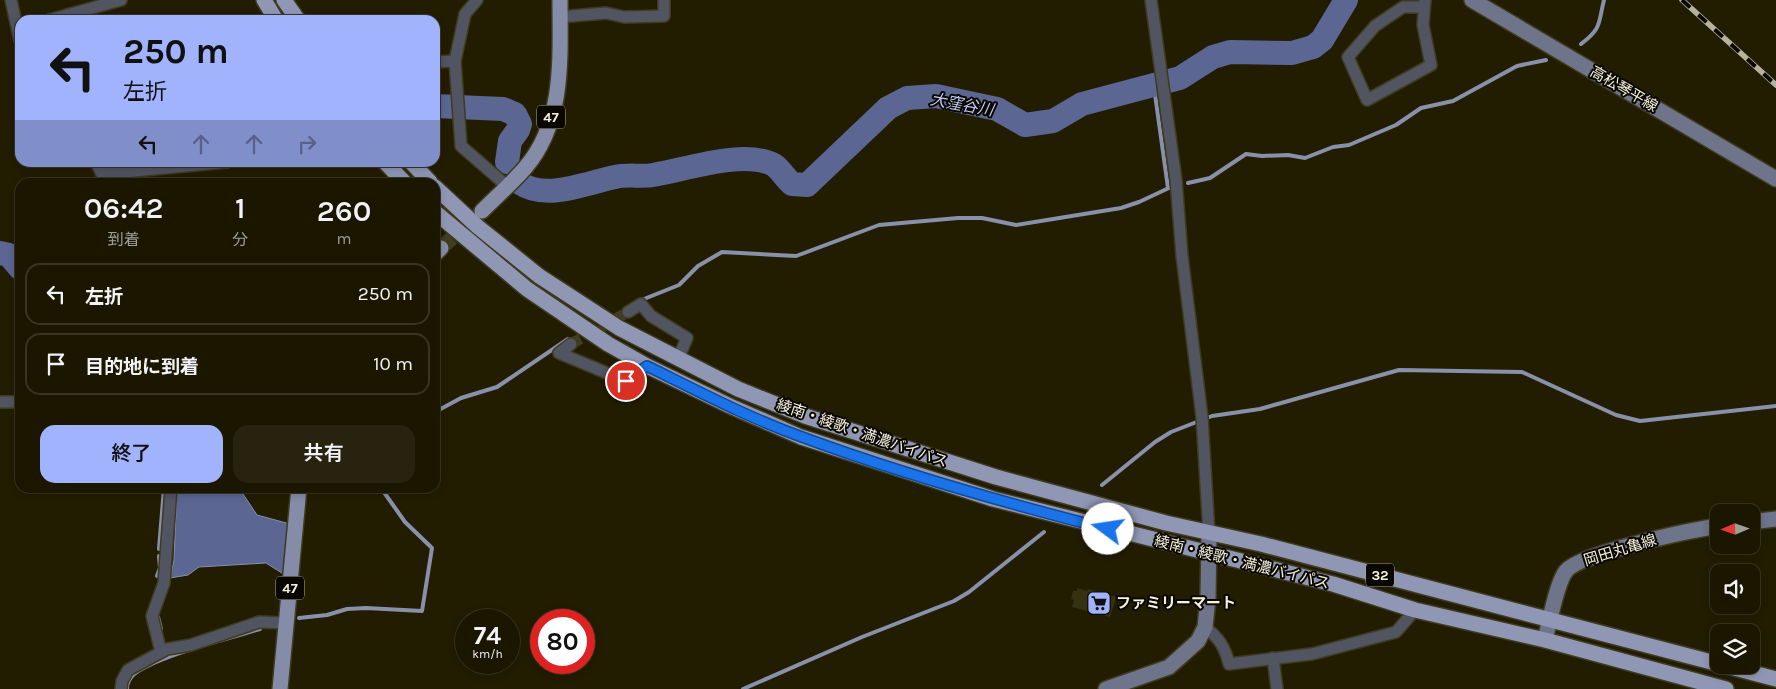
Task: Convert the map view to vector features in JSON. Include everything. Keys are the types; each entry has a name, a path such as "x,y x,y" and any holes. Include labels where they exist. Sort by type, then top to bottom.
{"highway":[{"path":"264,0 273,15"},
{"path":"284,0 294,15"},
{"path":"390,167 400,178"},
{"path":"416,167 426,178"},
{"name":"綾南・綾歌・満濃バイパス","path":"440,192 478,227 539,276 619,328 738,389 805,416 890,445 1005,480 1710,662"},
{"name":"綾南・綾歌・満濃バイパス","path":"440,216 527,289 608,344 647,366 730,406 801,437 992,500 1333,584 1415,610 1545,640 1655,668 1682,679 1726,689"},
{"path":"1757,674 1776,679"}],"main road":[{"name":"47","path":"482,211 526,167 540,144 556,104 560,77 560,0"},
{"name":"高松琴平線","path":"1472,0 1776,179"},
{"name":"47","path":"280,689 299,493"},
{"path":"1760,521 1776,519"},
{"name":"岡田丸亀線","path":"1545,640 1562,576 1574,564 1664,536 1710,528"},
{"path":"1106,689 1169,666 1198,641 1205,627 1208,599 1209,533"}],"street":[{"path":"11,0 15,17"},
{"path":"67,15 121,0"},
{"path":"477,0 464,14 455,60 457,112 461,146 507,186"},
{"path":"560,17 606,13 624,17 664,16 664,0"},
{"path":"1151,0 1176,180 1182,256 1202,420 1209,533"},
{"path":"1424,4 1422,24 1431,65 1367,100 1348,57 1375,26 1403,8 1424,4"},
{"path":"440,62 455,60"},
{"path":"104,178 189,167"},
{"path":"628,312 641,304 651,316 687,338 678,359"},
{"path":"571,344 559,353 626,381 647,366"},
{"path":"0,402 15,402"},
{"path":"164,651 152,616 164,583 171,493"},
{"path":"1205,627 1217,637 1226,649 1229,664 1312,654 1396,632 1415,610"},
{"path":"121,689 122,681 128,670 164,651 191,645 259,622 287,623"},
{"path":"1273,658 1277,689"}],"water":[{"path":"177,493 242,493 257,515 290,524 285,575 266,563 199,567 188,575 170,578 174,560"}],"building":[{"path":"1077,588 1116,597 1110,617 1072,607 1074,600 1071,599 1073,591 1077,591"}],"waterway":[{"name":"大窪谷川","path":"520,183 542,191 554,191 620,176 653,175 714,162 747,159 774,165 792,184 807,185 888,108 907,98 936,96 997,109 1025,125 1053,121 1082,104 1180,78 1213,57 1230,52 1292,53 1313,47 1322,40 1346,0"},
{"path":"1581,44 1596,29 1604,0"},
{"path":"1188,183 1210,178 1246,154 1262,156 1288,155 1305,158 1333,147 1349,145 1396,125 1421,108 1453,101 1517,66 1546,60"},
{"path":"1154,87 1168,188"},
{"name":"大窪谷川","path":"440,106 503,109 515,114 520,124 510,141 507,162"},
{"path":"639,301 679,285 698,266 722,252 796,256 879,225 958,218 982,218 1016,225 1121,208 1171,187"},
{"name":"大窪谷川","path":"0,253 9,255 15,262"},
{"path":"440,409 461,398 497,387 568,339"},
{"path":"1102,485 1155,442 1171,432 1212,416 1260,409 1399,370 1522,372 1616,415 1640,421 1776,406"},
{"path":"159,549 164,493"},
{"path":"299,618 327,615 347,609 366,608 422,611 432,548 405,522 385,493"},
{"path":"743,689 862,637 954,601 969,592 1044,532"},
{"path":"157,576 160,568 159,556"},
{"path":"158,617 161,629"},
{"path":"127,689 128,682 133,675 157,661 260,629"}],"tunnel":[{"path":"441,248 481,212"},
{"path":"571,344 628,312"}],"railway":[{"path":"1682,0 1776,85"}],"place":[{"name":"ファミリーマート","path":"1099,603"}],"route":[{"path":"626,381 647,366 730,406 801,437 992,500 1108,529"}]}
